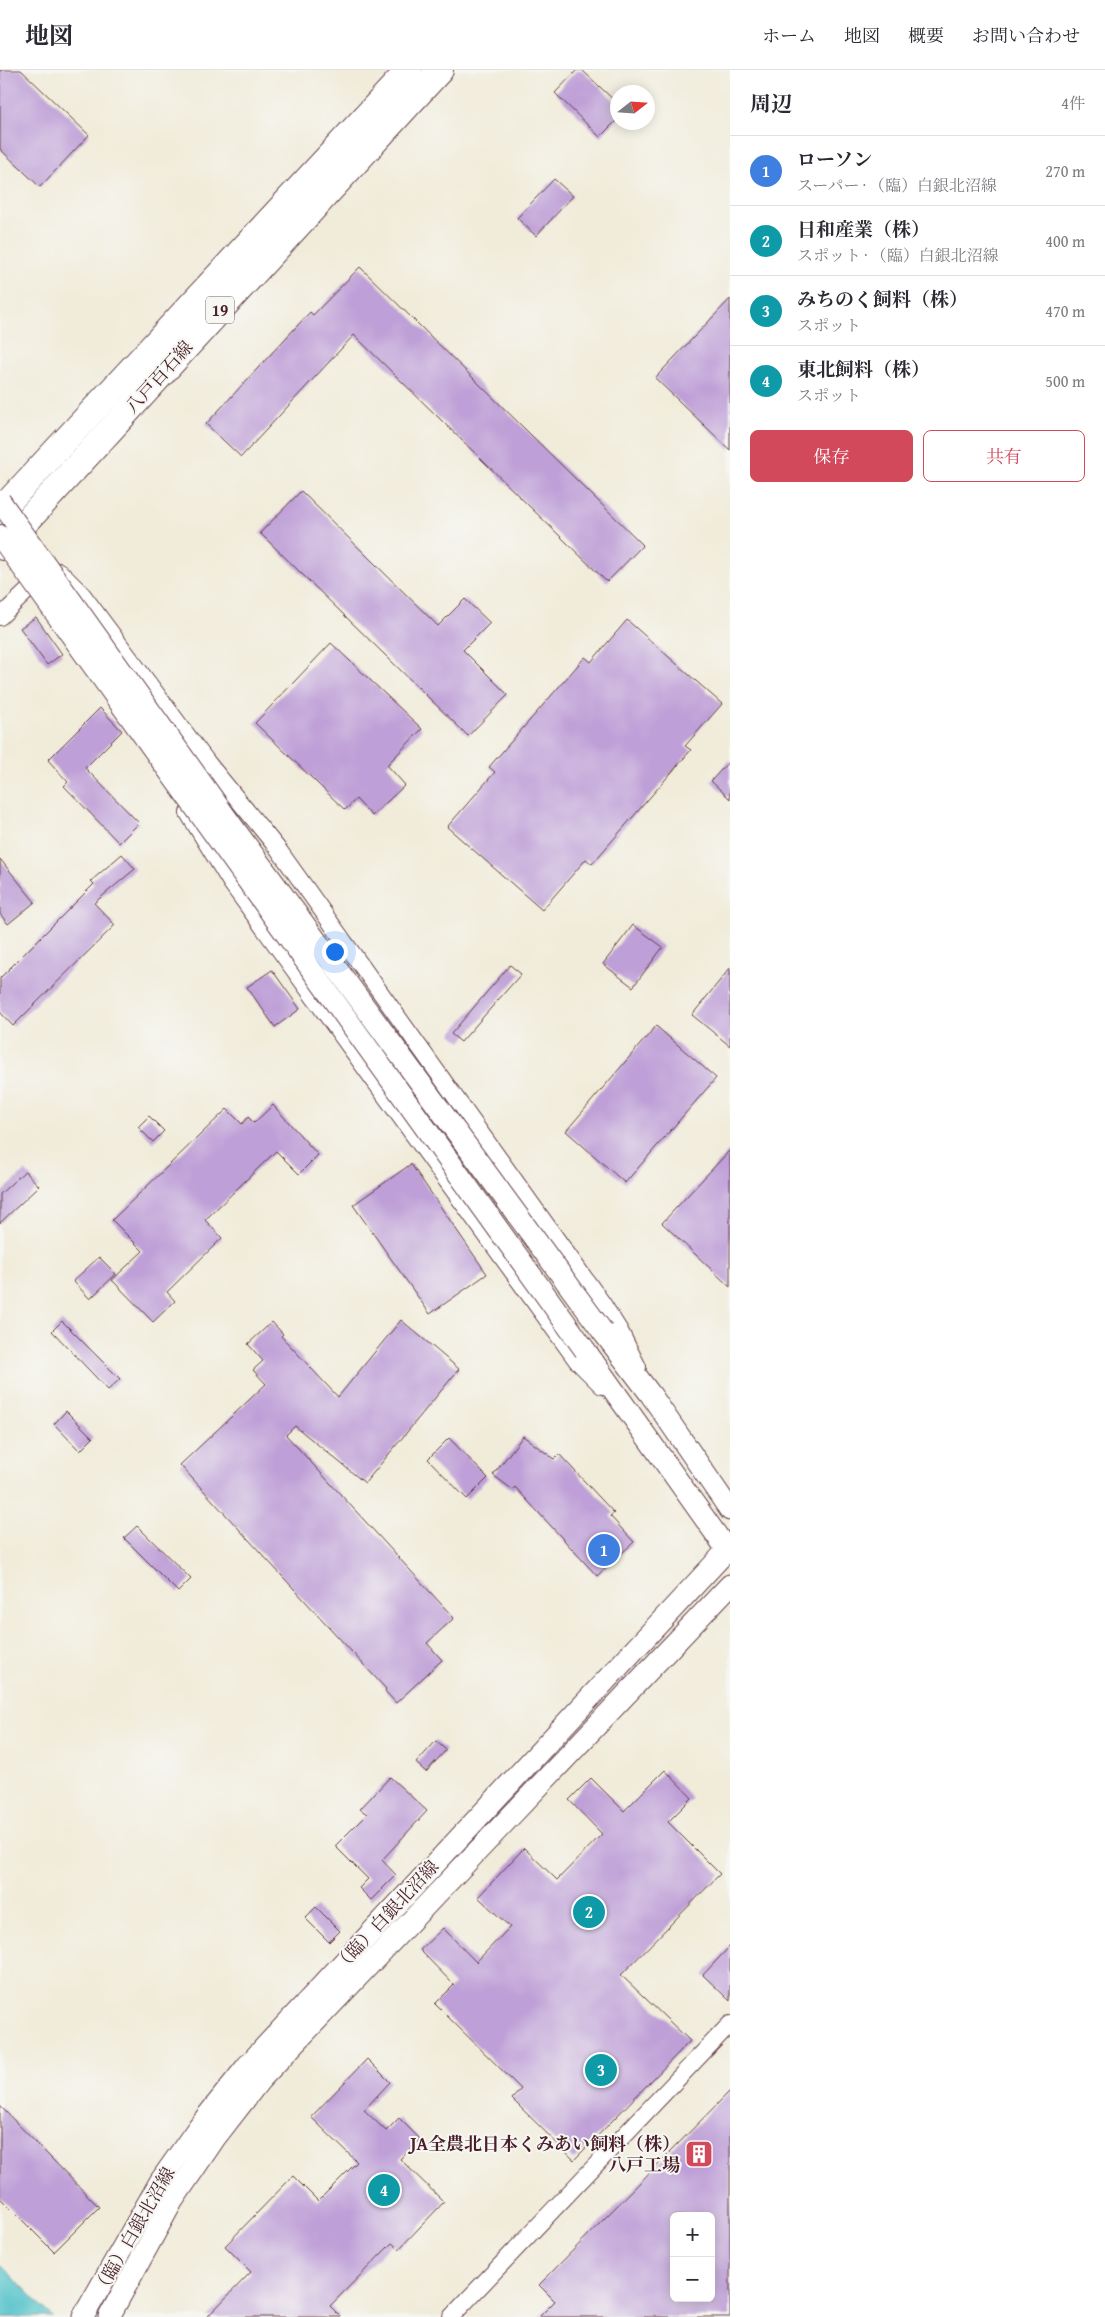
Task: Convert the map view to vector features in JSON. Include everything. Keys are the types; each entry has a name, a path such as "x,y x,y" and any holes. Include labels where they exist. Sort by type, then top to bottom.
{"main road":[{"name":"八戸百石線","path":"0,511 409,70"},
{"name":"八戸百石線","path":"3,535 440,70"}],"street":[{"path":"0,501 233,827 602,1332 651,1394 730,1510"},
{"path":"3,535 55,567 83,595 208,763 278,849 603,1304 620,1331 651,1394"},
{"path":"3,535 57,628 176,794 231,883 577,1361 629,1412"},
{"path":"3,535 729,1550"},
{"path":"0,617 31,586 55,567"},
{"name":"（臨）白銀北沼線","path":"109,2317 174,2200 207,2132 247,2066 729,1550"},
{"name":"（臨）白銀北沼線","path":"84,2317 161,2180 260,2080 730,1585"},
{"path":"451,2317 730,2024"}],"water":[{"path":"0,2264 53,2317 0,2317"}],"building":[{"path":"0,70 21,70 89,135 40,187 0,149"},
{"path":"577,70 582,70 610,96 610,127 600,137 555,93"},
{"path":"554,179 573,196 536,236 517,218"},
{"path":"360,267 643,545 607,582 354,335 241,457 206,424 310,312 313,315"},
{"path":"730,299 730,450 655,378"},
{"path":"301,491 438,626 465,599 490,623 463,650 508,695 468,736 260,533"},
{"path":"36,617 62,654 47,665 20,628"},
{"path":"627,620 722,704 685,746 691,750 592,864 586,859 542,910 447,827 495,772 489,767 585,657 591,662"},
{"path":"331,643 422,729 387,765 405,785 372,816 356,799 345,810 255,723"},
{"path":"100,708 122,731 85,768 139,823 119,843 64,786 68,782 48,760"},
{"path":"730,760 730,799 711,781"},
{"path":"122,854 135,869 94,903 115,925 13,1026 0,1012 0,978 94,884 91,881"},
{"path":"0,859 35,902 8,924 0,914"},
{"path":"633,925 663,947 633,987 603,964"},
{"path":"510,965 521,974 461,1042 451,1034"},
{"path":"730,968 730,1046 692,1015"},
{"path":"272,970 300,1009 275,1027 247,987"},
{"path":"656,1026 716,1078 625,1183 566,1131"},
{"path":"273,1105 318,1155 299,1174 276,1151 205,1220 222,1238 167,1292 175,1301 153,1322 112,1280 143,1251 112,1220 227,1109 242,1124 248,1117 254,1123"},
{"path":"149,1116 164,1131 153,1142 138,1127"},
{"path":"730,1150 730,1287 662,1223"},
{"path":"411,1164 487,1274 430,1314 353,1205"},
{"path":"25,1171 39,1186 0,1223 0,1194"},
{"path":"99,1257 116,1274 90,1299 73,1281"},
{"path":"401,1320 459,1369 365,1483 295,1426 286,1435 454,1618 427,1643 442,1660 396,1703 385,1691 386,1689 180,1465 266,1384 253,1370 263,1361 248,1344 272,1322 283,1334 281,1336 338,1397"},
{"path":"62,1321 120,1379 108,1390 52,1331"},
{"path":"66,1411 93,1438 80,1451 54,1424"},
{"path":"523,1436 554,1459 559,1454 614,1513 610,1516 634,1542 597,1576 515,1487 513,1490 493,1475"},
{"path":"449,1438 488,1478 467,1499 428,1459"},
{"path":"137,1526 191,1579 178,1592 124,1538"},
{"path":"436,1741 446,1750 426,1772 416,1763"},
{"path":"665,1770 692,1798 668,1822 720,1874 621,1975 690,2041 574,2160 512,2099 521,2089 435,2004 454,1985 420,1950 443,1928 476,1962 510,1927 478,1897 524,1848 557,1880 602,1834 569,1800 591,1778 624,1811"},
{"path":"390,1777 427,1811 382,1860 396,1875 371,1900 359,1888 368,1879 335,1846 367,1814 360,1809"},
{"path":"316,1907 340,1931 329,1942 305,1918"},
{"path":"730,1946 730,2001 703,1975"},
{"path":"367,2059 390,2082 364,2110 386,2131 399,2118 420,2139 400,2159 444,2202 399,2249 392,2243 330,2306 341,2317 207,2317 251,2272 225,2246 293,2176 318,2201 357,2162 311,2117"},
{"name":"JA全農北日本くみあい飼料（株） 八戸工場","path":"730,2091 730,2317 539,2317 555,2301 539,2285"},
{"path":"0,2106 99,2207 54,2252 0,2198"}],"place":[{"name":"ローソン","path":"604,1550"},
{"name":"日和産業（株）","path":"589,1912"},
{"name":"みちのく飼料（株）","path":"601,2070"},
{"name":"JA全農北日本くみあい飼料（株） 八戸工場","path":"699,2154"},
{"name":"東北飼料（株）","path":"384,2190"}]}
